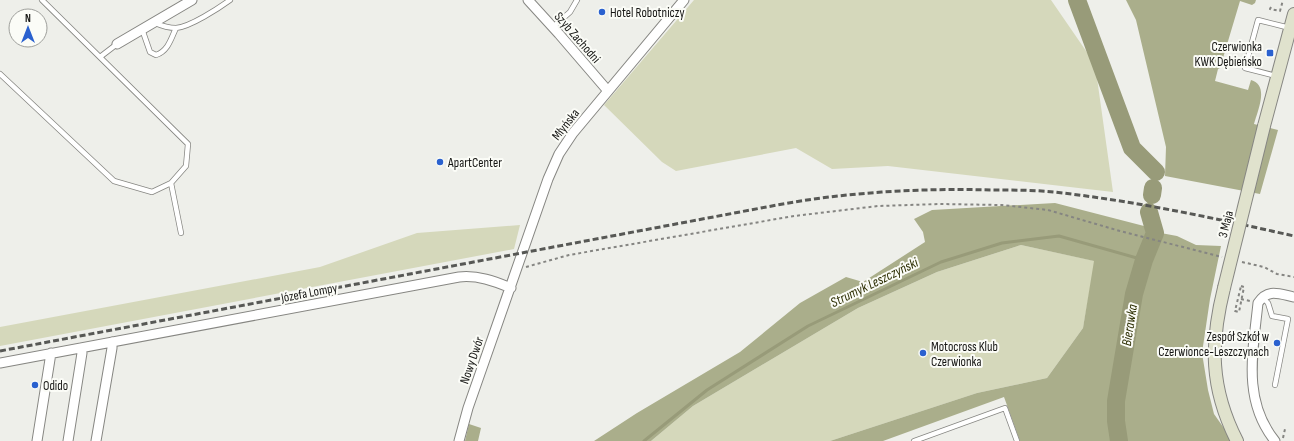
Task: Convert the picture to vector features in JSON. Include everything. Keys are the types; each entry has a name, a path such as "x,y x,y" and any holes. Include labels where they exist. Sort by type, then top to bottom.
{"main road":[{"name":"3 Maja","path":"1237,441 1220,398 1215,372 1215,334 1219,308 1264,126 1294,14"}],"street":[{"path":"117,44 192,0"},
{"name":"Szyb Zachodni","path":"528,0 608,91"},
{"name":"Młyńska","path":"510,288 548,179 559,154 573,133 684,0"},
{"name":"Józefa Lompy","path":"0,363 459,277 475,277 492,281 510,288"},
{"name":"Nowy Dwór","path":"459,441 468,408 510,288"},
{"path":"1275,441 1265,427 1258,411 1252,382 1258,303 1262,297 1269,293 1294,297"},
{"path":"96,441 112,342"},
{"path":"68,441 74,409 81,348"},
{"path":"37,441 51,353"}],"lane":[{"path":"0,74 114,181 152,192 171,183 186,166 188,144 42,0"},
{"path":"153,23 176,28 181,27 193,22 230,0"},
{"path":"553,27 570,12 577,0"},
{"path":"1277,76 1246,68 1258,20 1290,28"},
{"path":"142,29 150,52 156,55 165,50 176,28"},
{"path":"100,57 117,44"},
{"path":"171,183 181,233"},
{"path":"1262,297 1268,303 1272,316 1288,319 1276,385"},
{"path":"914,441 1005,408 1016,441"}],"path":[{"path":"1271,7 1270,9 1280,11 1282,1 1286,3"},
{"path":"517,269 569,256 758,222 843,209 884,206 981,204 1022,207 1055,212 1228,259"},
{"path":"1242,262 1264,267 1277,274 1294,277"},
{"path":"1241,286 1244,287 1242,299 1238,312 1235,311 1241,286"},
{"path":"1242,299 1252,302"},
{"path":"1283,441 1285,430"}],"green space":[{"path":"694,0 1051,0 1095,64 1113,192 888,166 832,169 796,148 676,171 662,162 604,105"},
{"path":"1126,0 1256,0 1252,5 1240,1 1215,81 1248,90 1251,80 1257,83 1260,87 1261,99 1254,124 1278,130 1260,194 1165,176 1166,147 1136,20"},
{"path":"1055,203 1144,226 1150,231 1177,236 1196,245 1221,246 1210,299 1202,353 1208,390 1214,414 1233,441 1020,441 1004,397 883,441 830,441 977,393 1047,378 1083,328 1094,261 1021,245 937,272 858,308 693,406 651,441 594,441 637,413 740,352 800,303 846,277 863,282 925,242 923,232 914,219 932,210"},
{"path":"520,225 514,249 0,346 0,327 320,267 417,233"},
{"name":"Motocross Klub Czerwionka","path":"1021,245 1095,261 1083,328 1047,378 977,393 830,441 651,441 693,406 858,308 937,272"},
{"path":"469,424 481,428 478,441 465,441"}],"waterway":[{"name":"Bierawka","path":"1077,0 1132,148 1156,172"},
{"name":"Bierawka","path":"1152,195 1153,188"},
{"name":"Bierawka","path":"1119,441 1116,421 1116,401 1134,294 1144,260 1155,233 1149,212"},
{"name":"Strumyk Leszczyński","path":"644,441 707,390 808,326 941,262 1002,243 1059,236 1144,260"}],"railway":[{"path":"0,351 777,205 858,194 912,190 1024,190 1054,192 1144,205 1294,236"}],"place":[{"name":"Hotel Robotniczy","path":"602,12"},
{"name":"Czerwionka KWK Dębieńsko","path":"1270,53"},
{"name":"ApartCenter","path":"440,162"},
{"name":"Zespół Szkół w Czerwionce-Leszczynach","path":"1277,343"},
{"name":"Motocross Klub Czerwionka","path":"923,353"},
{"name":"Odido","path":"35,385"}]}
